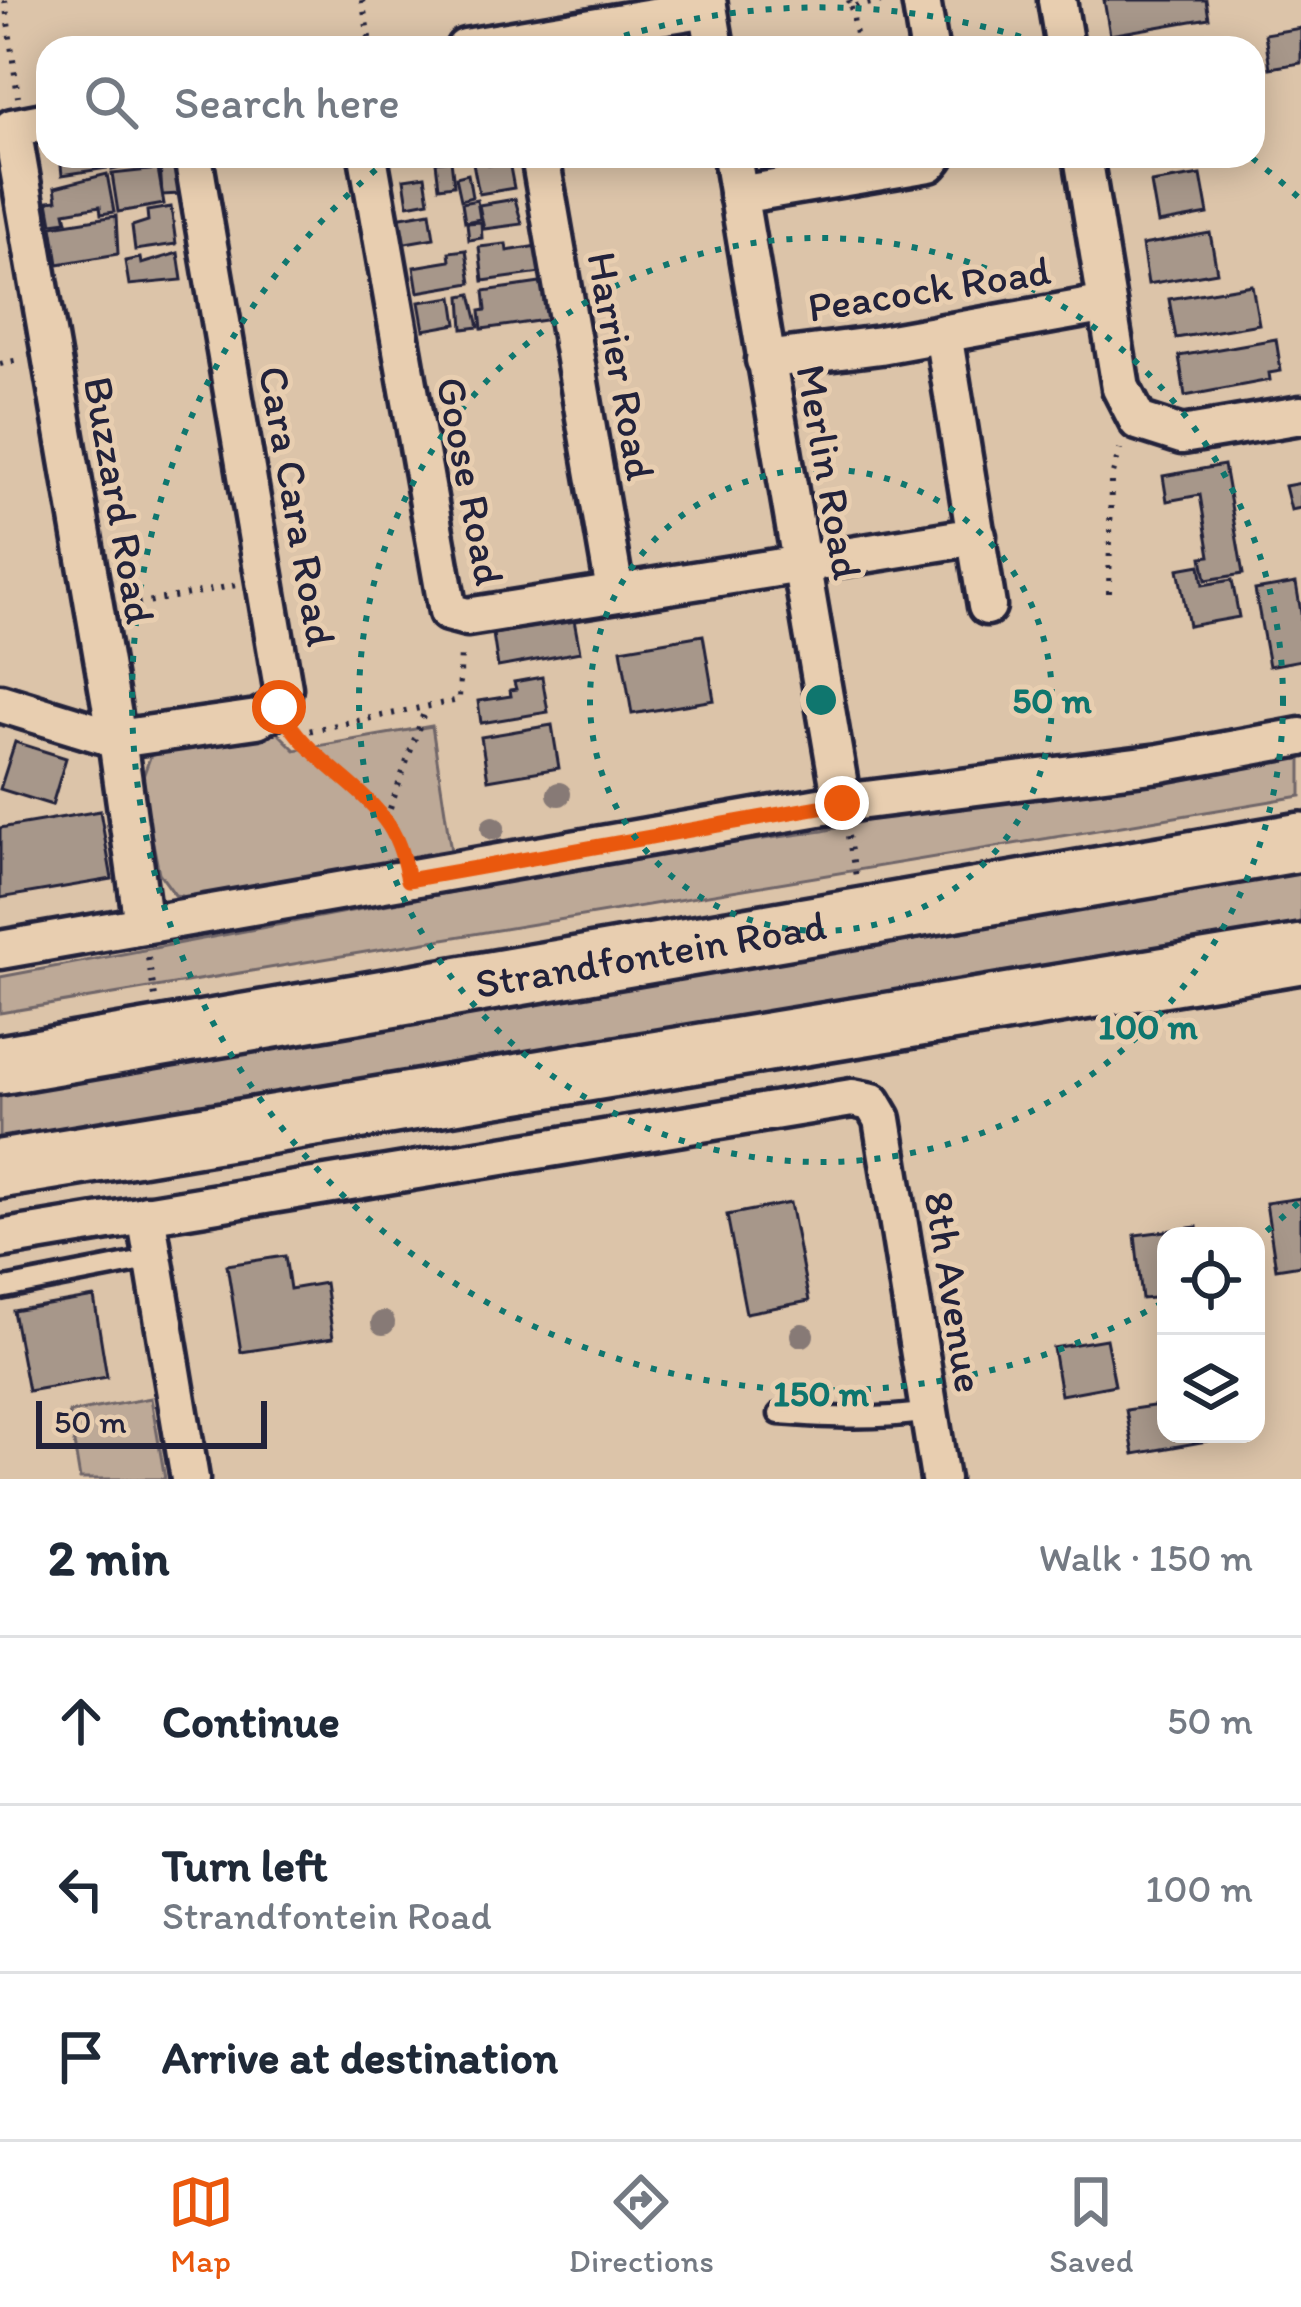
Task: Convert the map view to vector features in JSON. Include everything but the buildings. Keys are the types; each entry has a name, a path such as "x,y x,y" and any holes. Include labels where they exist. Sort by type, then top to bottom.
{"main road":[{"name":"Strandfontein Road","path":"0,1065 1301,842"},
{"path":"0,1169 1301,953"}],"street":[{"path":"922,0 927,36"},
{"path":"1057,0 1063,36"},
{"path":"555,36 708,4 713,36"},
{"name":"Buzzard Road","path":"30,124 93,612 117,739 143,925"},
{"name":"Cara Cara Road","path":"117,739 256,718 286,721 195,168"},
{"name":"Goose Road","path":"370,168 448,612 466,617 977,536"},
{"name":"Harrier Road","path":"543,168 615,592"},
{"name":"Merlin Road","path":"734,168 842,803"},
{"path":"738,195 899,168"},
{"path":"1085,168 1121,388 1138,421 1182,435 1301,415"},
{"name":"Peacock Road","path":"765,360 1107,304"},
{"path":"943,334 987,606"},
{"path":"0,703 117,739"},
{"path":"0,950 842,803 1160,763 1301,737"},
{"name":"8th Avenue","path":"146,1214 852,1098 872,1102 882,1119 940,1479"},
{"path":"0,1239 146,1214 190,1479"}],"lane":[{"path":"0,1289 154,1259"},
{"path":"779,1414 840,1419 929,1412"}],"path":[{"path":"5,0 18,96 30,124"},
{"path":"362,0 369,36"},
{"path":"856,36 850,3 887,0"},
{"path":"1108,593 1111,482 1120,446 1138,421"},
{"path":"93,612 266,579"},
{"path":"286,721 459,700 466,617"},
{"path":"386,820 426,707"},
{"path":"286,721 386,820 400,844 408,880"},
{"path":"842,803 856,878"}],"shaded area":[{"path":"432,726 452,858 199,899 175,895 159,873 141,782 153,749 273,728 295,750"},
{"path":"1301,751 1301,796 0,1013 0,977 666,852 823,831 886,816"},
{"path":"1301,860 1301,930 0,1146 0,1083"},
{"path":"151,1398 165,1479 80,1479 69,1413"}],"route":[{"path":"279,707 293,734 386,820 400,844 408,880 842,803"}]}
